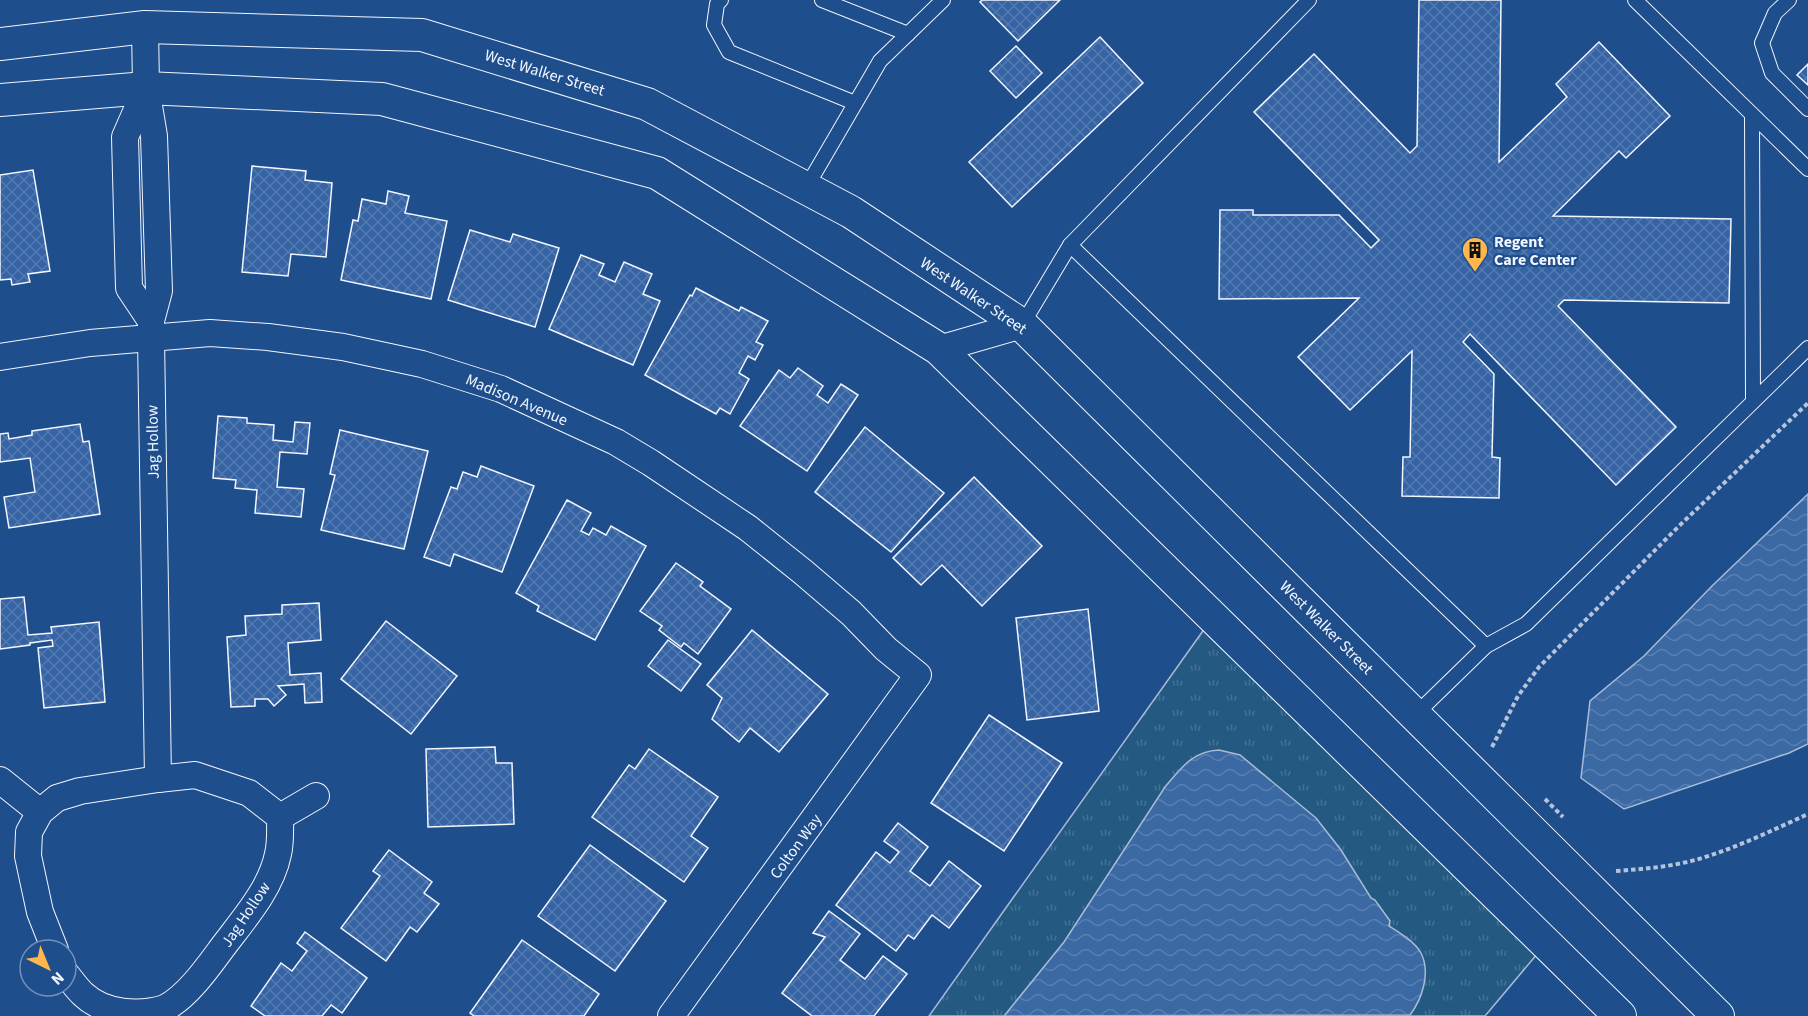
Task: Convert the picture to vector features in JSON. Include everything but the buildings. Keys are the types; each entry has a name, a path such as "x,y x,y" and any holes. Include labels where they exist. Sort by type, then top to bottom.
{"street":[{"name":"West Walker Street","path":"0,44 145,27 422,34 648,104 851,212 1022,325 1718,1016"},
{"name":"Jag Hollow","path":"145,27 146,88 154,136 159,291 151,329 159,779"},
{"path":"0,100 146,88 382,99 657,173 939,349 1620,1016"},
{"path":"939,349 1022,325"},
{"name":"Madison Avenue","path":"0,357 90,343 151,329 343,347 422,364 501,389 616,442 748,528 804,572 851,613 886,649 918,675"},
{"name":"Colton Way","path":"671,1016 918,675"},
{"path":"51,938 40,912 28,856 29,832 40,812 57,798 80,791 195,775 249,794 280,817 316,796"},
{"path":"0,780 40,812"},
{"name":"Jag Hollow","path":"78,989 84,996 110,1011 139,1015 166,1008 188,989 210,964 251,908 268,880 278,854 280,817"}],"lane":[{"path":"721,0 717,4 714,25 729,52 855,103"},
{"path":"822,0 908,34"},
{"path":"806,188 880,61 943,0"},
{"path":"1022,325 1070,245 1309,0"},
{"path":"1635,0 1808,169"},
{"path":"1789,0 1775,13 1762,43 1772,73 1808,110"},
{"path":"1752,115 1753,401"},
{"path":"1070,245 1486,646"},
{"path":"1415,715 1486,646 1526,624 1808,348"}],"path":[{"path":"1492,747 1518,696 1539,667 1679,526 1808,403"},
{"path":"1616,871 1662,867 1697,859 1808,814"}],"green space":[{"path":"1205,628 1538,953 1485,1016 929,1016"}],"water":[{"path":"1808,494 1808,744 1789,753 1624,809 1581,778 1590,701 1644,656 1712,586"},
{"path":"1219,750 1240,755 1316,818 1341,850 1371,898 1375,900 1390,921 1389,926 1407,938 1421,953 1425,969 1424,986 1410,1015 1004,1016 1064,942 1165,787 1182,767 1195,757"}],"place":[{"name":"Regent Care Center","path":"1475,273"}]}
